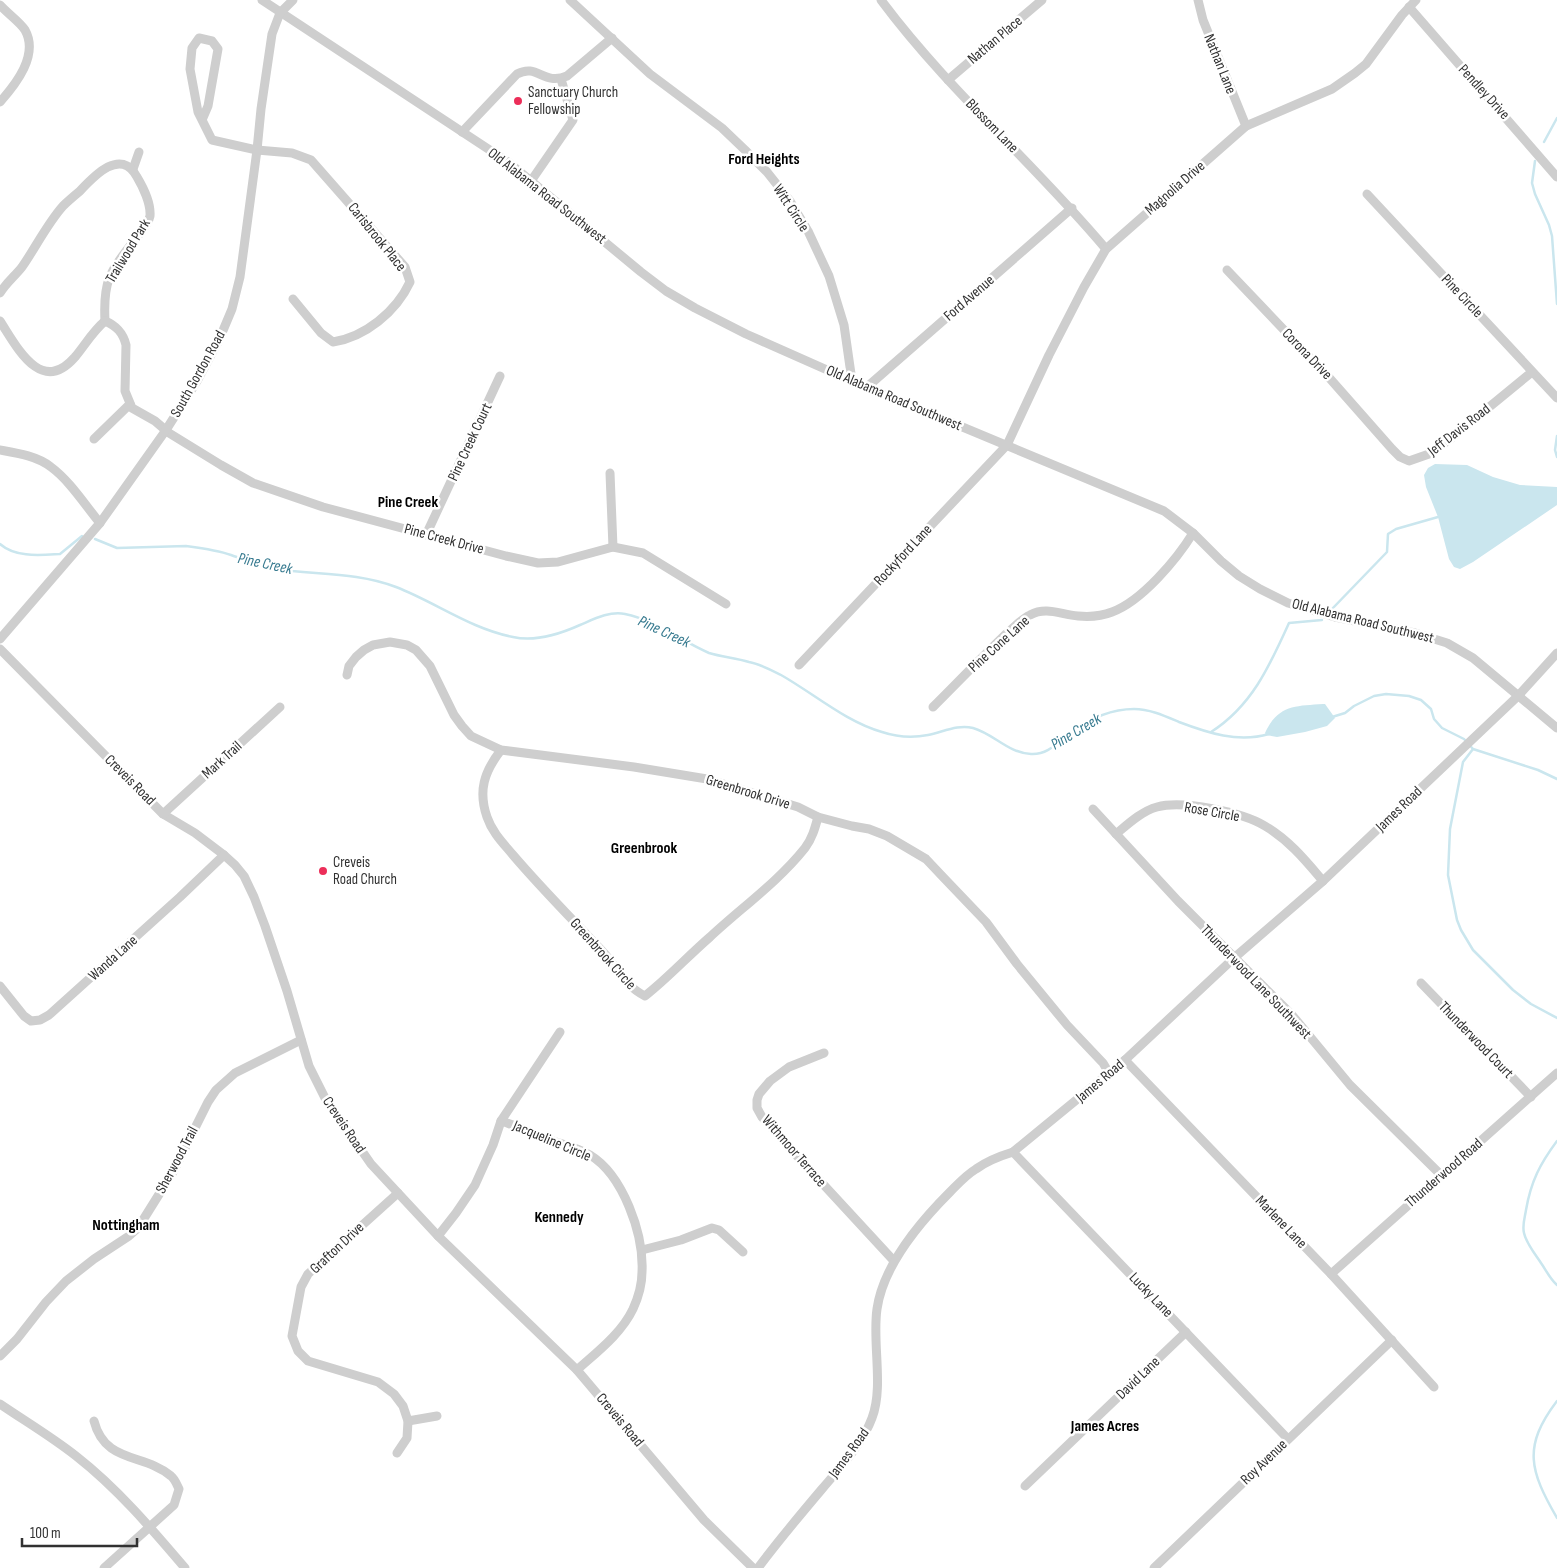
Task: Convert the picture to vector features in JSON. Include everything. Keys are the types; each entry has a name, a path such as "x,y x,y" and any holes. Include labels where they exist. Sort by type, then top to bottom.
{"street":[{"name":"Old Alabama Road Southwest","path":"262,0 508,162 666,291 746,334 852,381 1164,511 1194,533 1221,561 1239,576 1288,603 1334,617 1415,633 1447,643 1473,658 1557,728"},
{"name":"South Gordon Road","path":"0,639 100,523 166,430 197,381 214,349 232,309 240,277 258,150 261,109 275,22 280,13 293,0"},
{"name":"Witt Circle","path":"570,0 650,74 722,128 767,172 790,201 808,231 829,276 844,325 852,381"},
{"name":"Blossom Lane","path":"881,0 948,80 1072,208 1106,249"},
{"name":"Nathan Place","path":"948,80 1042,0"},
{"name":"Nathan Lane","path":"1198,0 1203,20 1246,126"},
{"name":"Magnolia Drive","path":"1007,444 1034,385 1084,287 1106,249 1246,126 1332,89 1355,73 1366,64 1412,4"},
{"name":"Pendley Drive","path":"1412,4 1557,176"},
{"path":"0,5 24,28 30,43 29,55 20,75 11,90 0,102"},
{"path":"202,120 208,106 218,49 212,41 200,38 192,48 190,69 198,112 202,120 212,140 258,150"},
{"path":"462,132 517,74 532,70 544,77 560,79 568,76 612,38"},
{"path":"531,181 573,120 560,79"},
{"name":"Carisbrook Place","path":"258,150 292,153 311,160 405,268 410,282 405,294 376,325 347,340 333,342 321,333 293,299"},
{"path":"0,293 22,267 62,207 100,171 117,164 126,165 132,169 139,152"},
{"name":"Trailwood Park","path":"105,321 106,285 109,276 150,217 148,201 141,183 132,169"},
{"name":"Pine Circle","path":"1367,194 1557,398"},
{"name":"Ford Avenue","path":"867,387 1072,208"},
{"name":"Corona Drive","path":"1227,270 1325,373 1384,439"},
{"path":"0,321 30,364 40,370 48,371 56,371 65,366 105,321 119,329 126,345 124,390 130,404 136,411 155,421 166,430"},
{"name":"Jeff Davis Road","path":"1384,439 1405,460 1420,459 1440,447 1532,372"},
{"name":"Pine Creek Court","path":"426,535 500,376"},
{"path":"94,439 130,404"},
{"name":"Pine Creek Drive","path":"166,430 253,483 323,508 538,563 558,562 613,548 643,552 726,604"},
{"name":"Rockyford Lane","path":"799,665 1007,444"},
{"path":"0,450 32,457 51,466 100,523"},
{"path":"610,473 613,548"},
{"name":"Pine Cone Lane","path":"933,707 998,642 1029,615 1039,611 1050,610 1077,616 1096,616 1112,613 1125,606 1158,578 1179,555 1194,533"},
{"name":"Greenbrook Drive","path":"347,675 349,666 356,657 373,645 390,642 408,645 423,656 430,666 454,715 462,726 471,736 501,750 634,767 707,779 798,807 818,817 869,829 900,842 926,859 986,922 1017,964 1079,1038 1104,1062 1109,1073"},
{"name":"Creveis Road","path":"0,649 163,814 195,833 224,856 244,876 254,897 287,991 309,1066 325,1098 371,1164 438,1236 577,1370 704,1520 754,1568"},
{"name":"James Road","path":"758,1568 842,1466 870,1422 875,1405 877,1382 877,1309 884,1283 894,1261 932,1211 975,1169 1014,1152 1124,1060 1234,958 1323,882 1518,696 1557,653"},
{"name":"Mark Trail","path":"163,814 280,707"},
{"name":"Greenbrook Circle","path":"501,750 490,766 482,785 485,809 495,834 526,871 605,954 632,989 645,996 792,862 805,848 812,836 818,817"},
{"name":"Rose Circle","path":"1116,834 1136,818 1156,807 1185,805 1224,811 1240,815 1265,826 1297,850 1323,882"},
{"name":"Thunderwood Lane Southwest","path":"1093,809 1234,958 1292,1015 1350,1085 1441,1176"},
{"name":"Wanda Lane","path":"0,986 24,1016 31,1021 40,1020 49,1015 224,856"},
{"name":"Thunderwood Court","path":"1421,983 1531,1097"},
{"path":"438,1236 475,1186 493,1145 501,1120 560,1032"},
{"name":"Sherwood Trail","path":"0,1356 17,1339 66,1280 138,1228 172,1172 216,1090 235,1073 301,1040"},
{"name":"Withmoor Terrace","path":"824,1053 789,1067 770,1081 759,1094 757,1108 762,1117 786,1144 894,1261"},
{"name":"Marlene Lane","path":"1124,1060 1331,1274 1434,1387"},
{"name":"Thunderwood Road","path":"1331,1274 1557,1073"},
{"name":"Jacqueline Circle","path":"501,1120 589,1154 605,1166 621,1188 633,1218 642,1250 642,1273 632,1309 607,1343 577,1370"},
{"name":"Lucky Lane","path":"1014,1152 1288,1439"},
{"name":"Grafton Drive","path":"398,1193 308,1274 300,1287 292,1336 298,1351 308,1361 378,1382 394,1394 403,1406 408,1421"},
{"path":"642,1250 681,1240 712,1228 719,1230 743,1252"},
{"name":"David Lane","path":"1025,1486 1186,1332"},
{"name":"Roy Avenue","path":"1154,1568 1392,1340"},
{"path":"0,1404 76,1456 120,1494 185,1568"},
{"path":"397,1453 406,1438 408,1421 437,1416"},
{"path":"94,1421 97,1434 110,1447 130,1458 156,1467 172,1477 179,1489 174,1505 104,1568"}],"water":[{"path":"1435,464 1467,465 1493,477 1520,485 1557,487 1557,505 1473,562 1460,569 1454,567 1449,559 1438,517 1426,487 1424,475 1428,468"},
{"path":"1325,704 1335,718 1327,726 1277,737 1266,735 1265,733 1270,724 1282,712 1304,705"}],"waterway":[{"path":"1544,142 1557,118"},
{"path":"1535,161 1532,183 1552,236 1557,304"},
{"path":"1557,436 1555,450 1557,457"},
{"path":"1332,609 1387,552 1388,534 1396,529 1438,517"},
{"name":"Pine Creek","path":"0,544 13,552 21,554 60,554 82,536"},
{"name":"Pine Creek","path":"95,539 117,548 186,546 203,548 226,553 269,568 351,576 381,582 411,593 482,628 513,637 539,638 564,631 602,616 619,613 625,614 647,621 709,653 765,667 856,721 893,735 922,736 967,727 988,734 1015,750 1023,753 1037,754 1048,750 1085,723 1109,713 1125,709 1140,709 1163,715 1201,730 1223,736 1257,737 1269,734"},
{"path":"1211,732 1225,722 1249,697 1267,669 1289,623 1322,620"},
{"path":"1332,717 1345,713 1374,696 1386,694 1409,696 1421,700 1431,709 1434,719 1442,728 1464,739 1473,749 1538,770 1557,779"},
{"path":"1473,749 1463,762 1450,829 1448,875 1457,920 1473,950 1513,990 1531,1004 1557,1018"},
{"path":"1557,1141 1541,1165 1534,1181 1523,1227 1529,1245 1557,1285"},
{"path":"1557,1401 1538,1432 1534,1446 1536,1472 1557,1518"}],"place":[{"name":"Sanctuary Church Fellowship","path":"518,101"},
{"name":"Creveis Road Church","path":"323,871"}],"district":[{"name":"Ford Heights","path":"764,159"},
{"name":"Pine Creek","path":"408,502"},
{"name":"Greenbrook","path":"644,848"},
{"name":"Kennedy","path":"559,1217"},
{"name":"Nottingham","path":"126,1225"},
{"name":"James Acres","path":"1105,1426"}]}
